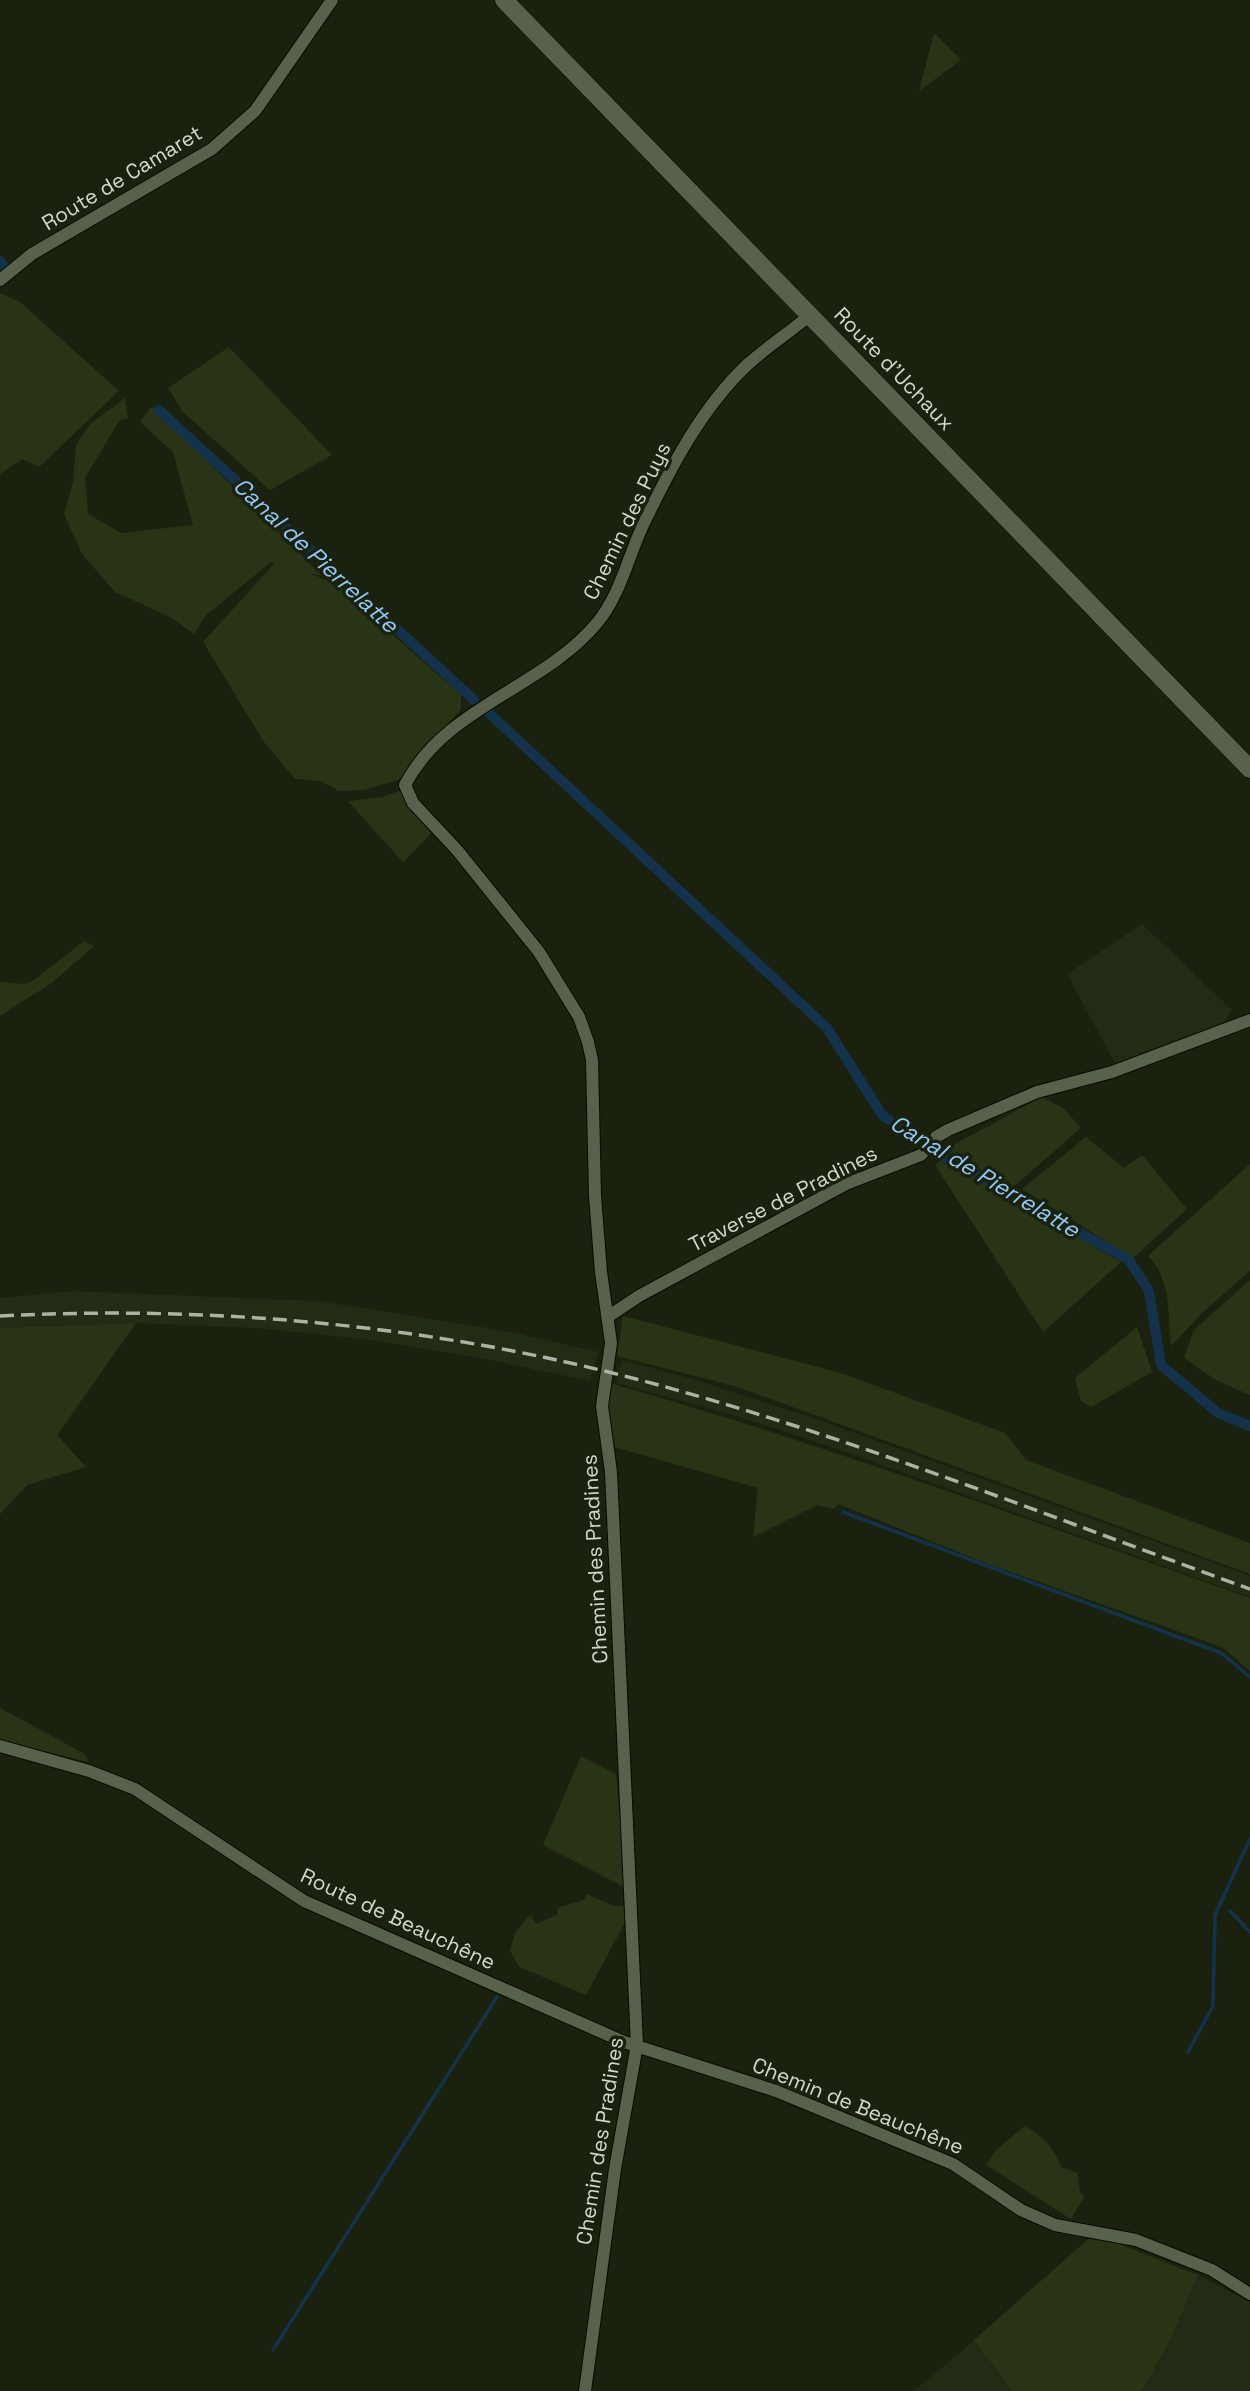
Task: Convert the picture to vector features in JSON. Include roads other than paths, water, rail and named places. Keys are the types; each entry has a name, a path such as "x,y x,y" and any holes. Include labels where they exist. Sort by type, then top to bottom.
{"main road":[{"name":"Route d'Uchaux","path":"504,0 1250,769"}],"street":[{"name":"Route de Camaret","path":"0,280 32,254 212,149 255,111 332,0"},
{"name":"Chemin des Puys","path":"405,785 412,771 463,720 558,659 598,623 622,582 657,496 709,409 749,363 810,316"},
{"name":"Chemin des Pradines","path":"405,785 413,803 457,850 539,951 584,1029 592,1060 595,1196 611,1353 603,1406 610,1461 637,2045 613,2181 584,2391"},
{"name":"Traverse de Pradines","path":"609,1316 639,1296 846,1184 887,1166 913,1160 948,1130 1037,1093 1112,1072 1250,1020"},
{"name":"Route de Beauchêne","path":"0,1746 89,1771 135,1789 304,1901 624,2042 637,2045"},
{"name":"Chemin de Beauchêne","path":"637,2045 776,2091 953,2164 1021,2210 1055,2225 1136,2240 1212,2270 1250,2294"}],"waterway":[{"name":"Canal de Pierrelatte","path":"0,261 3,265"},
{"name":"Canal de Pierrelatte","path":"159,410 474,700"},
{"name":"Canal de Pierrelatte","path":"490,714 827,1028 882,1115 938,1154 1129,1260 1149,1291 1161,1365 1218,1413 1250,1426"},
{"path":"843,1512 1221,1653 1250,1677"},
{"path":"1188,2052 1213,2006 1215,1915 1250,1839"},
{"path":"1230,1911 1250,1932"},
{"path":"273,2350 497,1997"}],"railway":[{"path":"0,1316 160,1314 321,1323 400,1332 558,1360 714,1401 869,1450 1250,1589"}]}
